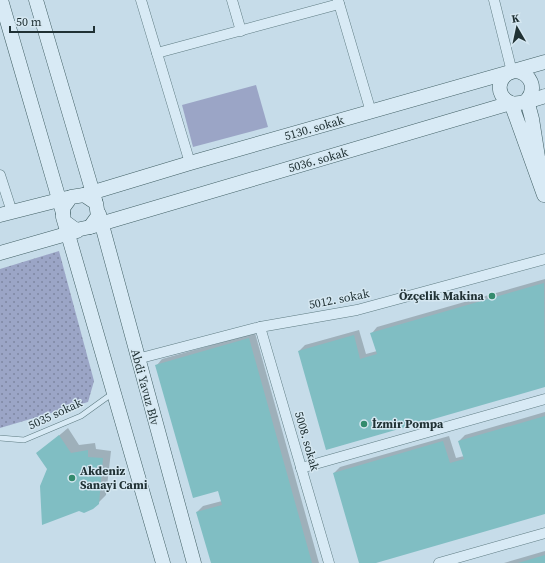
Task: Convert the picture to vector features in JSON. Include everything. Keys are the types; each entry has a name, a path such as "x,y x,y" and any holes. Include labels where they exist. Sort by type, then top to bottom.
{"main road":[{"path":"1,0 81,212"},
{"path":"36,0 81,212 114,391 163,563"},
{"name":"5130. sokak","path":"6,213 81,212 190,163 545,62"},
{"path":"512,72 525,74 530,80 532,93 527,100 532,119 544,198 510,103 503,99 499,87 502,79 512,72"},
{"name":"5036. sokak","path":"0,253 81,212 510,103 519,104 527,100 545,96"},
{"name":"Abdi Yavuz Blv","path":"81,212 137,359 194,563"}],"street":[{"path":"141,0 190,163"},
{"path":"232,0 241,31"},
{"path":"494,0 512,72"},
{"path":"157,53 241,31 338,2 371,112"},
{"path":"0,175 6,213"},
{"name":"5012. sokak","path":"137,359 260,327 357,310 545,259"},
{"name":"5008. sokak","path":"260,327 329,563"},
{"path":"301,468 545,399"},
{"path":"439,563 468,559 545,533"}],"lane":[{"name":"5035 sokak","path":"0,438 24,440 81,416 114,391"}],"shaded area":[{"path":"256,85 268,127 193,147 182,105"},
{"path":"59,251 94,381 88,402 0,428 0,269"}],"building":[{"path":"544,283 545,387 326,450 298,351 354,335 360,359 377,354 370,333"},
{"path":"249,338 312,563 211,563 196,512 222,505 218,491 193,498 155,365"},
{"path":"545,416 545,514 376,563 359,563 333,473 443,441 450,463 464,459 458,441"},
{"name":"Akdeniz Sanayi Cami","path":"59,435 71,453 88,450 88,457 103,458 99,504 93,509 84,513 79,511 42,525 40,486 47,469 36,453"},
{"path":"545,555 545,563 518,563"}],"place":[{"name":"Özçelik Makina","path":"492,296"},
{"name":"İzmir Pompa","path":"364,424"},
{"name":"Akdeniz Sanayi Cami","path":"72,478"}]}
